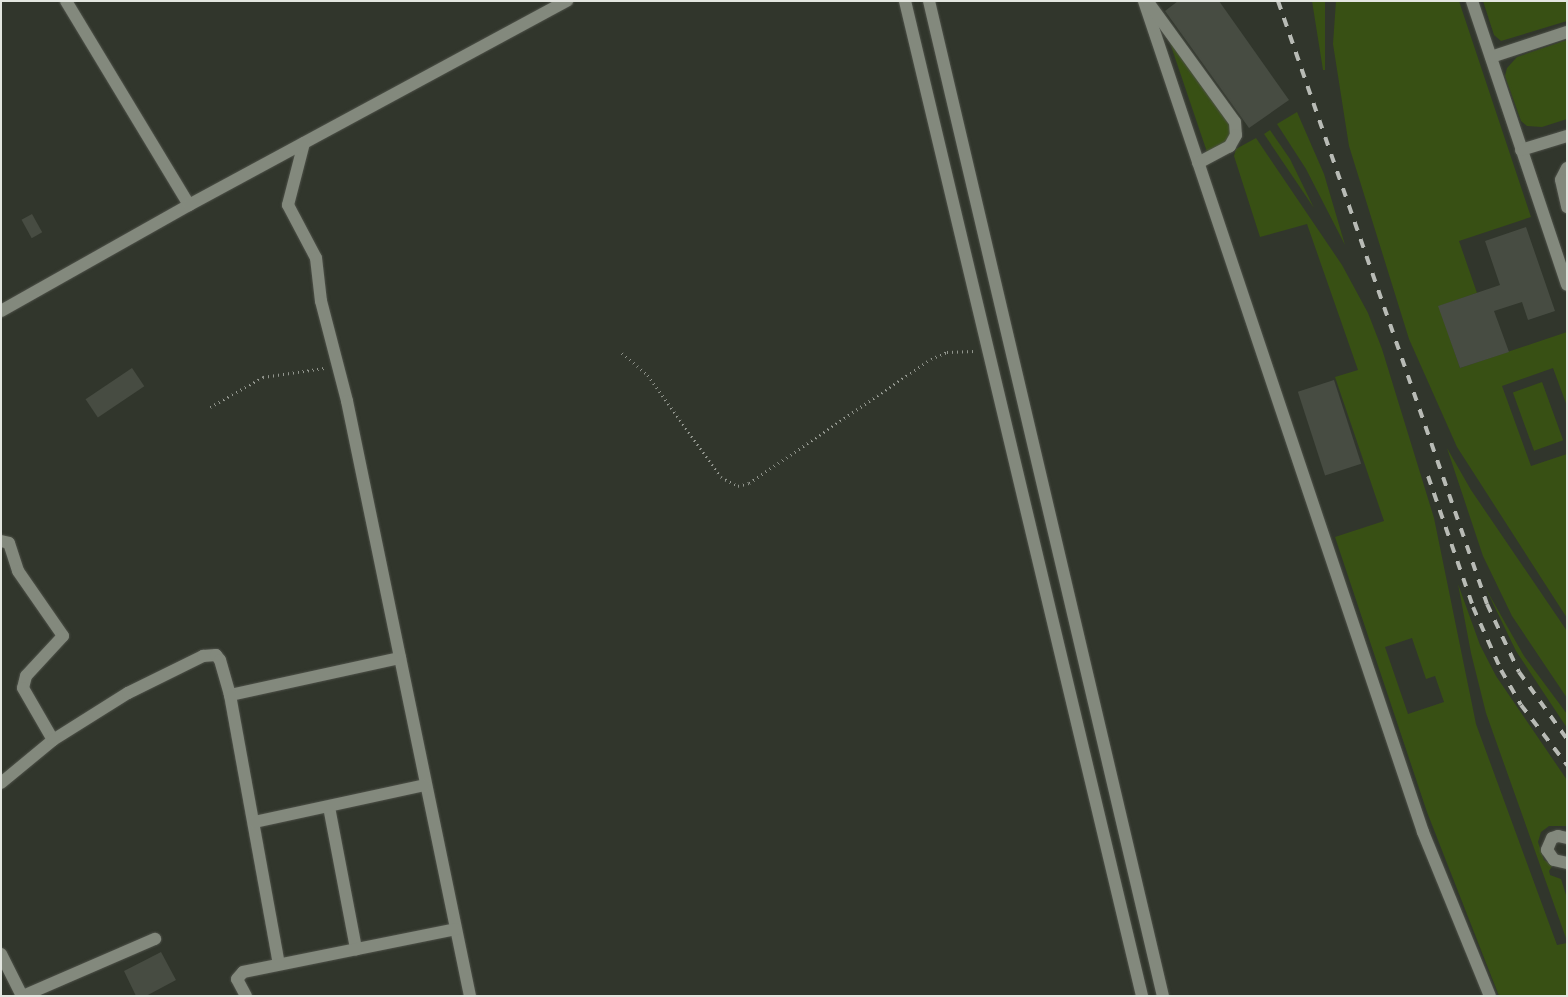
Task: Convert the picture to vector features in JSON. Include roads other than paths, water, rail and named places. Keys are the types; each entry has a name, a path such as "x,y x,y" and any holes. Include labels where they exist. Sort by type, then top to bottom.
{"street":[{"path":"66,1 189,205"},
{"path":"1,311 189,205 568,1"},
{"path":"906,1 986,350 1142,996"},
{"path":"929,1 1163,996"},
{"path":"1144,1 1423,832 1490,996"},
{"path":"1148,1 1235,122 1236,135 1230,146 1198,163"},
{"path":"1472,1 1567,285"},
{"path":"1490,57 1567,32"},
{"path":"1521,150 1567,136"},
{"path":"304,143 288,205 316,258 321,301 338,366 470,996"},
{"path":"1567,168 1561,180 1567,207"},
{"path":"1,541 9,543 20,575 62,631 61,642 26,676 23,688 53,740"},
{"path":"1,783 53,740 139,686 211,654 220,660 230,695 279,964"},
{"path":"230,695 400,658"},
{"path":"254,822 425,785"},
{"path":"329,807 356,949"},
{"path":"1567,838 1558,836 1552,838 1547,850 1554,860 1567,863"},
{"path":"246,996 239,975 279,964 456,929"},
{"path":"1,954 22,996 155,939"}],"railway":[{"path":"1278,1 1487,604 1519,672 1567,739"},
{"path":"1428,476 1473,607 1501,670 1521,705 1567,765"}]}
